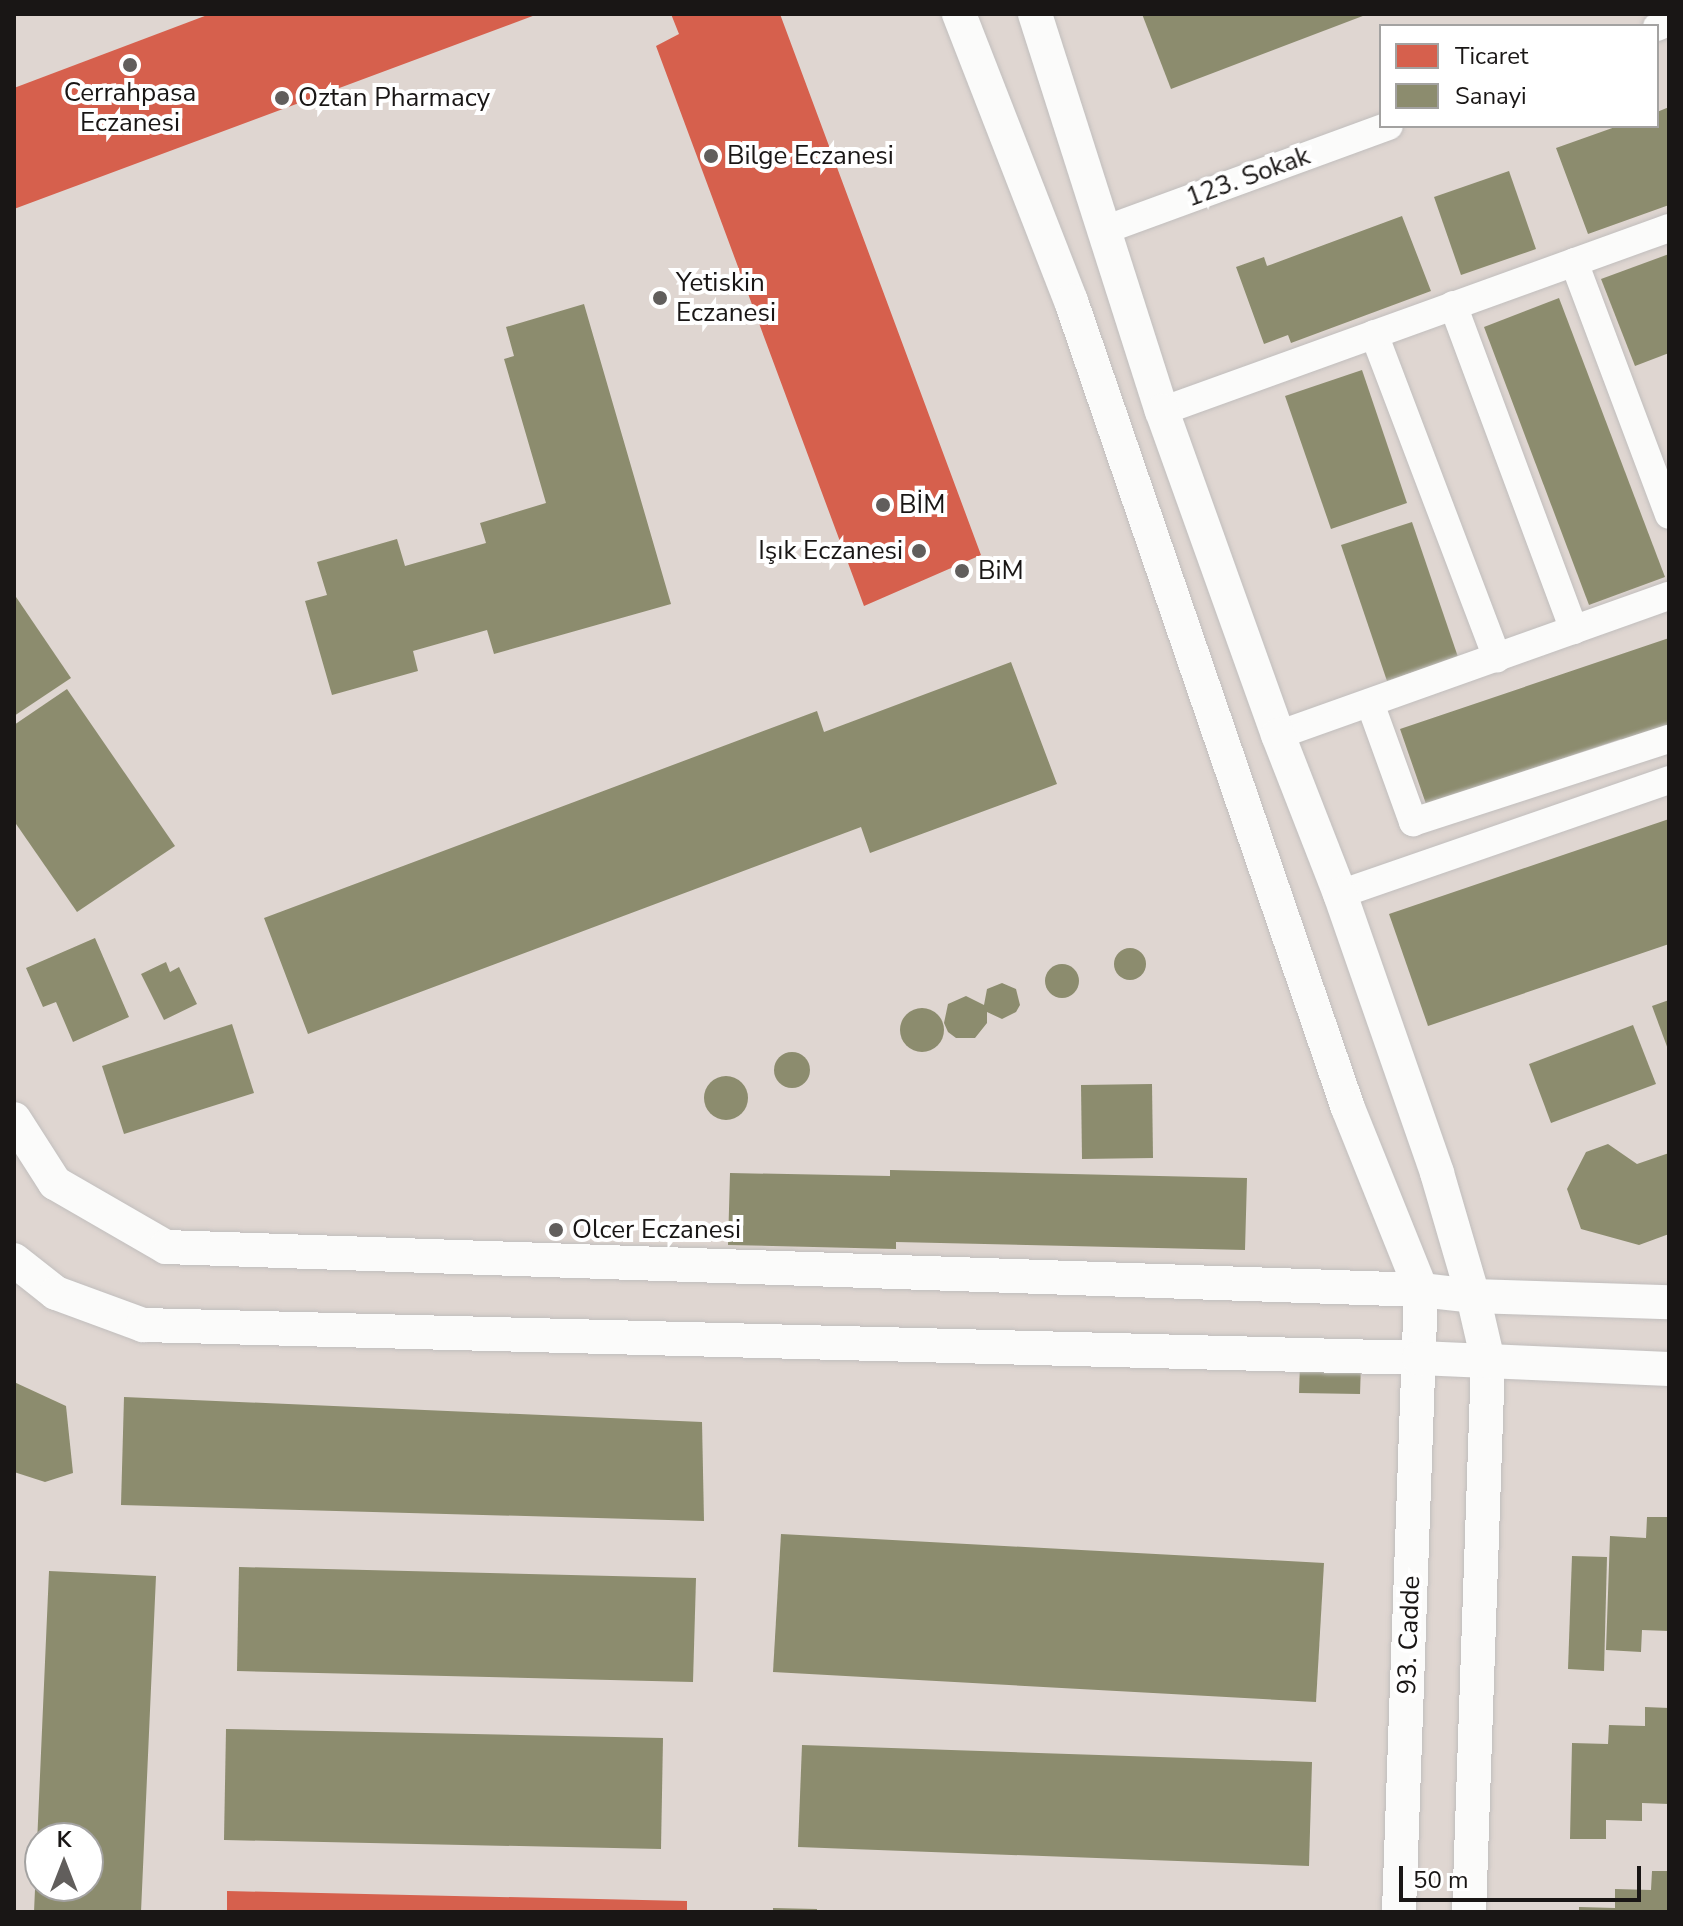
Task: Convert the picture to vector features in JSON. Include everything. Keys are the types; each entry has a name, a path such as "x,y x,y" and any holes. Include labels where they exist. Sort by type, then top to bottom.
{"street":[{"path":"959,14 1071,301 1348,1108 1421,1290"},
{"path":"1035,14 1107,229 1162,411 1278,735 1340,894 1437,1173 1473,1296 1488,1361 1469,1912"},
{"name":"123. Sokak","path":"1107,229 1384,128"},
{"path":"1162,411 1669,228"},
{"path":"1574,262 1658,452 1669,515"},
{"path":"1453,305 1574,630"},
{"path":"1374,334 1497,658"},
{"path":"1278,735 1669,596"},
{"path":"1370,703 1413,822 1669,739"},
{"path":"1340,894 1669,780"},
{"path":"14,1119 55,1183 166,1247 1421,1290 1473,1296 1669,1302"},
{"path":"14,1260 56,1293 143,1325 1419,1358 1669,1369"},
{"name":"93. Cadde","path":"1399,1912 1421,1290"}],"shaded area":[{"path":"14,14 1669,14 1669,1912 14,1912"}],"building: Ticaret":[{"path":"210,14 538,14 14,209 14,88"},
{"path":"671,14 780,14 981,555 864,606 656,46 679,34"},
{"path":"227,1891 687,1901 687,1912 227,1912"}],"building: Sanayi":[{"path":"1142,14 1368,14 1171,89"},
{"path":"1669,107 1669,205 1588,234 1556,148 1612,128 1659,128 1659,111"},
{"path":"1509,171 1536,249 1461,275 1434,197"},
{"path":"1402,216 1431,291 1291,343 1288,335 1264,344 1236,267 1264,257 1267,266"},
{"path":"1669,254 1669,353 1635,366 1601,279"},
{"path":"1559,298 1665,577 1589,605 1484,327"},
{"path":"584,304 671,604 494,654 487,630 413,651 418,671 332,695 305,601 327,595 317,562 397,539 405,566 486,543 480,523 546,503 504,359 514,356 506,327"},
{"path":"1362,370 1407,503 1331,529 1285,396"},
{"path":"1412,522 1458,657 1387,681 1341,545"},
{"path":"14,594 71,678 14,716"},
{"path":"1669,638 1669,728 1623,743 1621,739 1426,804 1400,729"},
{"path":"1011,662 1057,784 870,853 861,827 308,1034 264,918 817,711 824,732"},
{"path":"67,689 175,846 77,912 14,821 14,725"},
{"path":"1669,819 1669,944 1428,1026 1389,914"},
{"path":"95,938 129,1017 73,1042 56,1002 43,1007 26,968"},
{"path":"1130,948 1141,953 1146,964 1141,975 1130,980 1119,975 1114,964 1119,953"},
{"path":"166,962 170,972 179,967 197,1004 164,1020 141,974"},
{"path":"1062,964 1074,969 1079,981 1074,993 1062,998 1050,993 1045,981 1050,969"},
{"path":"1002,983 1016,989 1020,1005 1016,1012 1002,1019 987,1012 987,1023 975,1038 956,1038 948,1032 944,1023 948,1004 966,996 984,1005 987,989"},
{"path":"1669,1000 1669,1052 1652,1006"},
{"path":"922,1008 937,1015 944,1030 937,1045 922,1052 907,1045 900,1030 907,1015"},
{"path":"232,1024 254,1093 124,1134 102,1066"},
{"path":"1633,1025 1656,1084 1551,1123 1529,1064"},
{"path":"792,1052 805,1057 810,1070 805,1083 792,1088 779,1083 774,1070 779,1057"},
{"path":"726,1076 742,1082 748,1098 742,1114 726,1120 710,1114 704,1098 710,1082"},
{"path":"1152,1084 1153,1158 1082,1159 1081,1085"},
{"path":"1608,1144 1637,1164 1669,1153 1669,1234 1639,1245 1581,1229 1567,1189 1586,1152"},
{"path":"890,1170 1247,1178 1245,1250 896,1242 896,1249 728,1245 730,1173 890,1176"},
{"path":"1300,1363 1361,1364 1360,1394 1299,1393"},
{"path":"14,1382 66,1406 73,1473 45,1482 14,1472"},
{"path":"124,1397 702,1422 704,1521 121,1505"},
{"path":"1647,1517 1669,1517 1669,1631 1642,1630 1641,1652 1606,1650 1610,1536 1646,1538"},
{"path":"781,1534 1324,1563 1316,1702 773,1672"},
{"path":"1572,1556 1607,1557 1604,1671 1568,1669"},
{"path":"239,1567 696,1578 693,1682 237,1671"},
{"path":"49,1571 156,1576 141,1912 34,1912 34,1902 104,1902 104,1822 38,1822"},
{"path":"1645,1707 1669,1708 1669,1804 1642,1803 1642,1821 1606,1820 1606,1839 1570,1839 1572,1743 1608,1744 1609,1725 1645,1726"},
{"path":"226,1729 663,1738 661,1849 224,1840"},
{"path":"802,1745 1312,1762 1309,1866 798,1847"},
{"path":"1652,1871 1669,1871 1669,1912 1579,1912 1579,1907 1615,1908 1615,1889 1651,1890"},
{"path":"773,1908 817,1909 817,1912 773,1912"}],"place":[{"name":"Cerrahpasa Eczanesi","path":"130,65"},
{"name":"Oztan Pharmacy","path":"282,98"},
{"name":"Bilge Eczanesi","path":"711,156"},
{"name":"Yetiskin Eczanesi","path":"660,298"},
{"name":"BİM","path":"883,505"},
{"name":"Işık Eczanesi","path":"919,551"},
{"name":"BiM","path":"962,571"},
{"name":"Olcer Eczanesi","path":"556,1230"}]}
